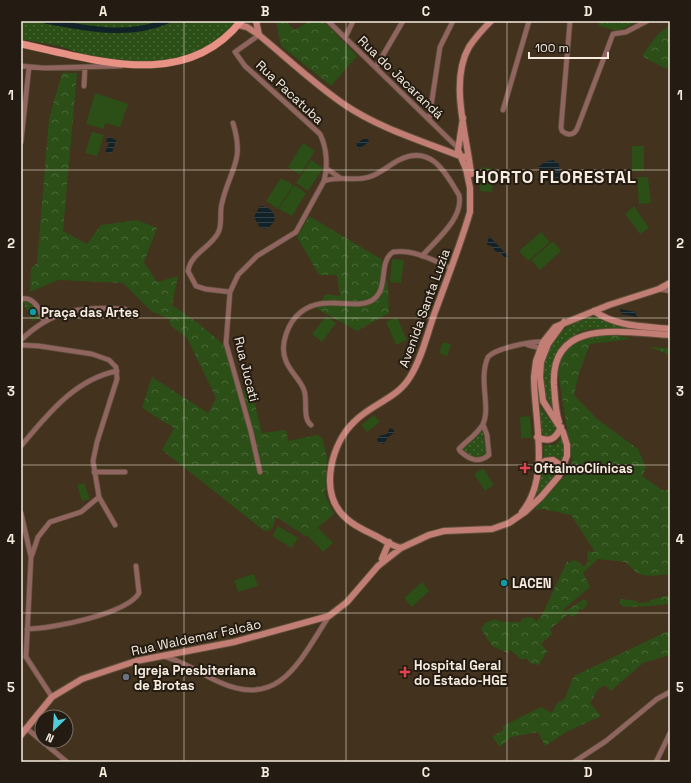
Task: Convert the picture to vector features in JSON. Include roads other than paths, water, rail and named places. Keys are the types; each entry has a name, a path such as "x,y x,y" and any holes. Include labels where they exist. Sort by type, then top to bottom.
{"main road":[{"path":"21,44 130,66 167,64 193,56 217,43 239,23"}],"street":[{"path":"256,21 259,35"},
{"name":"Rua do Jacarandá","path":"328,21 429,120 459,145"},
{"path":"345,38 353,21"},
{"path":"376,67 403,21"},
{"path":"429,120 440,47 453,21"},
{"name":"Avenida Santa Luzia","path":"389,542 349,521 341,513 331,492 332,466 338,447 348,428 361,415 405,386 418,361 470,212 471,176 459,85 461,67 469,48 491,21"},
{"path":"503,110 529,21"},
{"path":"570,21 561,127 562,131 566,134 574,133 577,128 612,34 626,32 647,21"},
{"path":"239,23 247,26 259,35 328,92 350,108 386,126 460,156 465,157 468,154"},
{"name":"Rua Pacatuba","path":"259,35 235,52 245,66 320,134 327,168 324,181"},
{"path":"21,66 130,66"},
{"path":"21,142 29,67"},
{"path":"84,86 85,67"},
{"name":"Avenida Santa Luzia","path":"463,118 459,145 460,156 466,169 470,188"},
{"path":"230,292 205,289 196,286 188,271 194,257 214,238 220,228 222,202 238,159 238,140 233,123"},
{"path":"459,145 467,142"},
{"path":"324,181 339,177 356,179 370,177 408,156 425,156 435,161 459,195 460,206 448,226 422,256"},
{"path":"327,168 339,177"},
{"name":"Rua Jucati","path":"260,472 251,432 226,343 230,292 238,276 257,256 296,232 324,181"},
{"path":"311,425 307,420 304,389 286,362 284,355 284,340 291,325 300,312 321,303 363,303 375,298 382,287 386,260 393,252 403,252 422,256 451,268"},
{"name":"Rua Waldemar Falcão","path":"517,518 529,504 535,490 538,476 534,377 544,346 564,322 603,307 659,289 670,283"},
{"path":"659,289 670,291"},
{"path":"22,299 30,300 38,307 44,320"},
{"path":"603,307 606,315 620,323"},
{"path":"21,340 44,320 78,309 125,309"},
{"path":"594,311 608,320 620,323 670,329"},
{"path":"537,437 544,440 552,440 560,427 556,410 554,368 558,356 571,340 583,335 597,332 670,335"},
{"path":"482,424 487,435 488,455 479,460 472,460 460,452 459,449 475,435 484,418 483,378 488,357 494,352 524,344 544,346"},
{"path":"21,345 39,346 92,354 113,363 117,371 117,379 95,452 94,472 99,497 115,525"},
{"name":"Rua Waldemar Falcão","path":"21,734 52,697 82,679 104,671 160,656 234,642 329,616 347,602 378,566 401,548 444,531 492,529 517,518 534,506 562,471 568,451 560,427 542,401 540,369 544,346"},
{"path":"21,446 52,411 76,389 97,376 117,371"},
{"path":"538,465 545,461 553,460 559,464 562,471"},
{"path":"94,472 125,472"},
{"path":"31,557 38,537 50,522 81,512 99,497"},
{"path":"21,513 31,557 27,629 24,648 26,659 52,697"},
{"path":"389,542 401,548"},
{"name":"Rua Waldemar Falcão","path":"378,566 389,542 402,545 412,543"},
{"path":"27,629 46,628 124,607 137,596 139,586 136,566"},
{"path":"160,656 172,659 229,686 245,690 261,690 279,682 289,673 299,661 329,616"},
{"path":"574,762 606,741 652,703 670,692"},
{"path":"26,728 67,762"},
{"path":"656,762 670,733"}],"waterway":[{"path":"46,21 92,29 107,30 137,29 167,21"}],"place":[{"name":"Praça das Artes","path":"33,312"},
{"name":"OftalmoClínicas","path":"525,468"},
{"name":"LACEN","path":"504,583"},
{"name":"Hospital Geral do Estado-HGE","path":"405,672"},
{"name":"Igreja Presbiteriana de Brotas","path":"126,677"}],"district":[{"name":"HORTO FLORESTAL","path":"556,177"}]}
